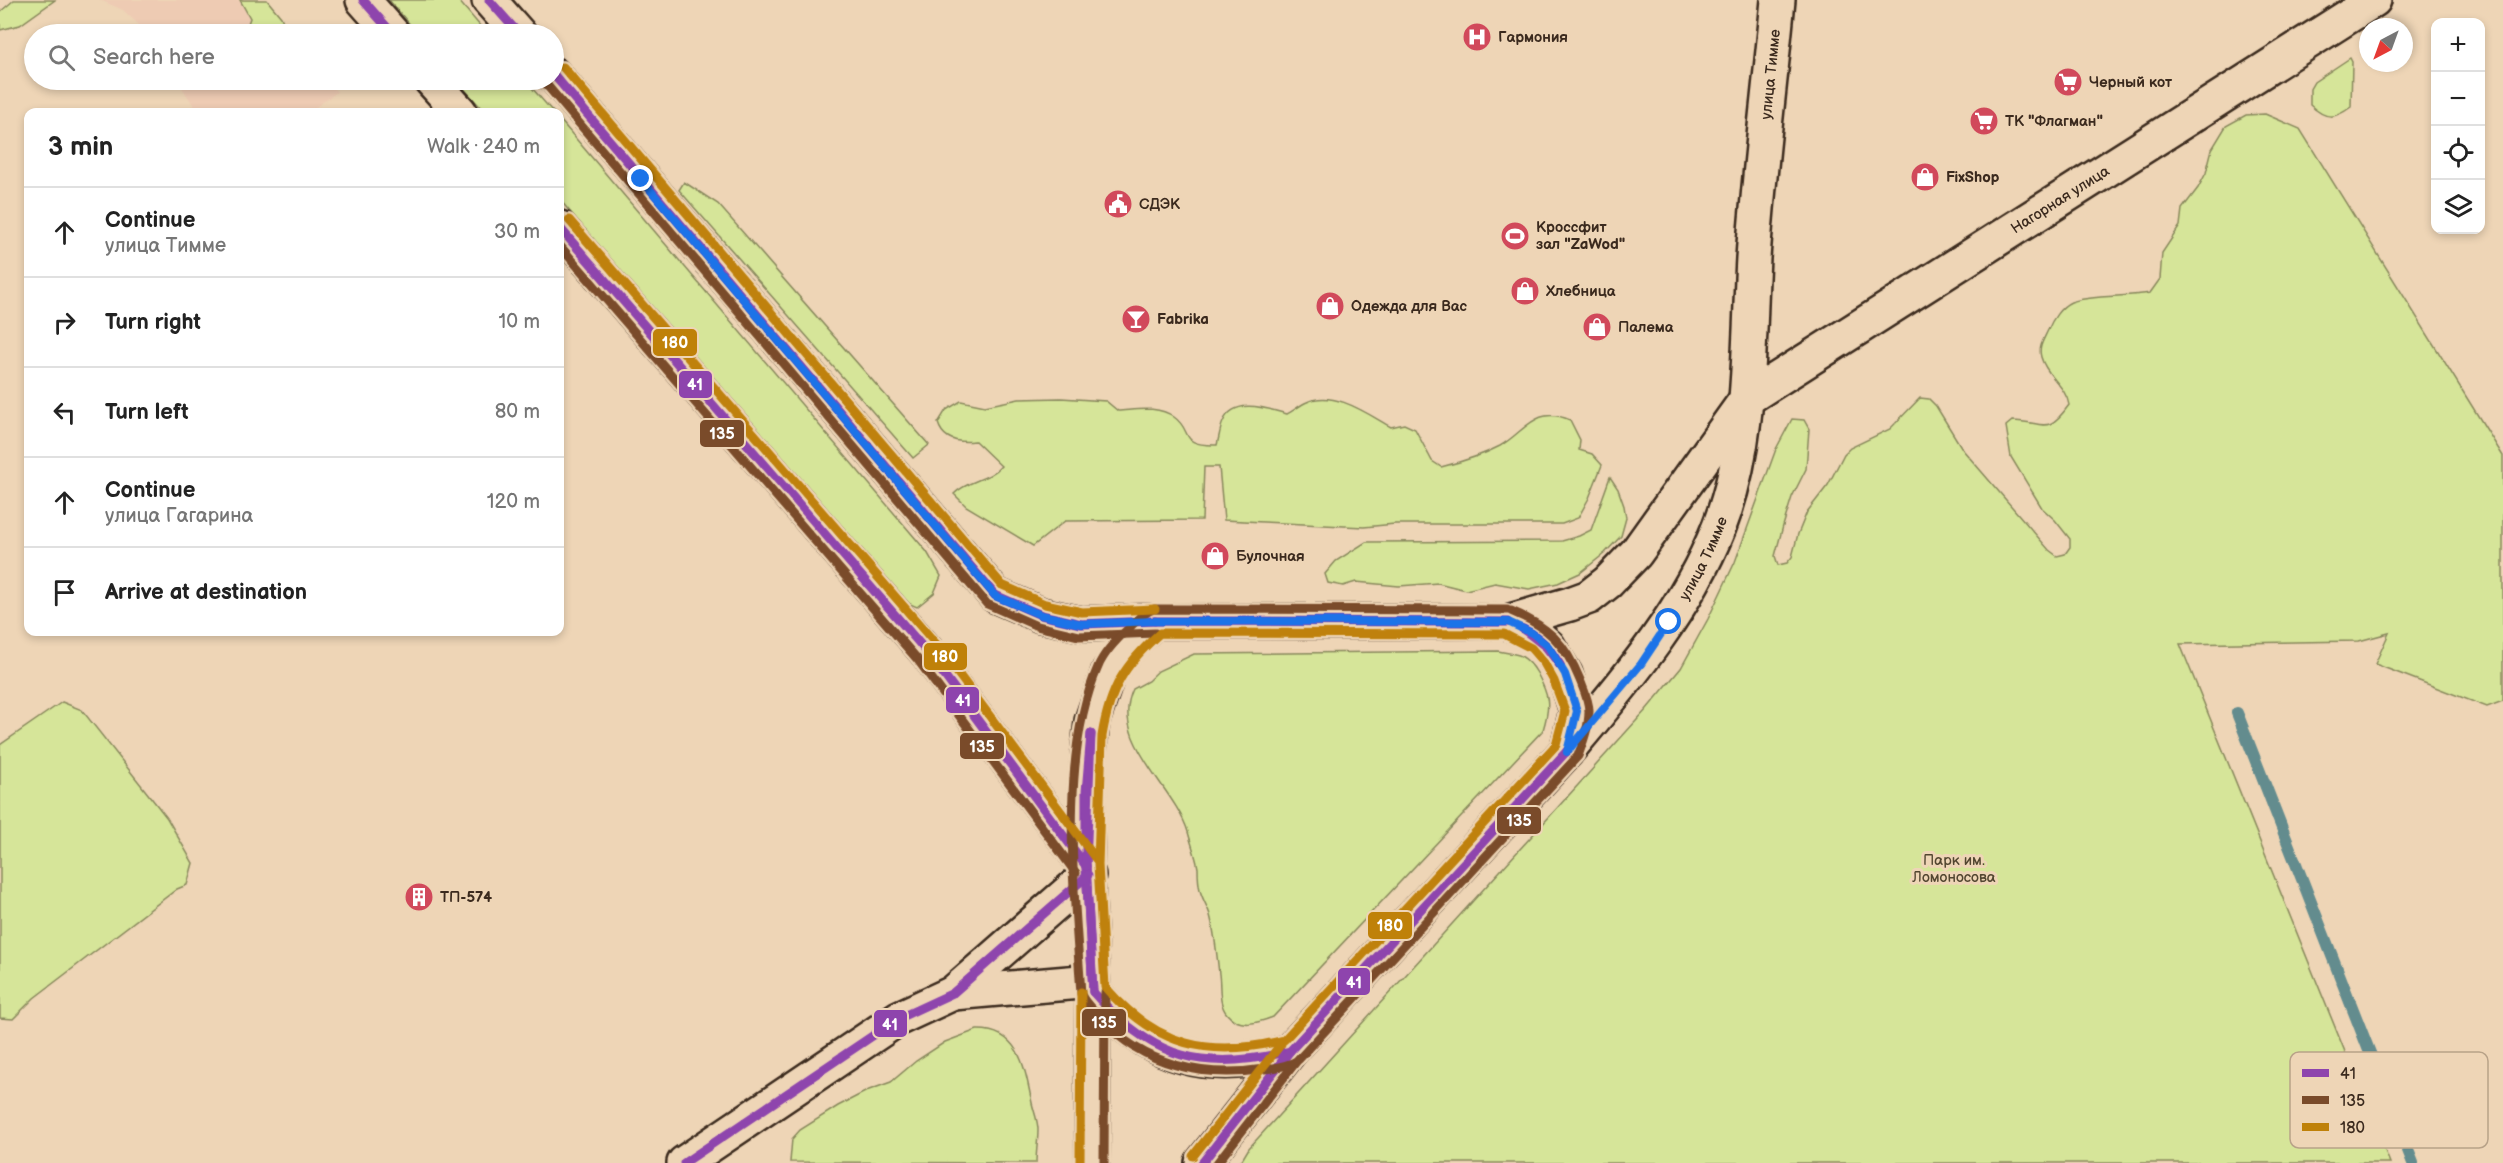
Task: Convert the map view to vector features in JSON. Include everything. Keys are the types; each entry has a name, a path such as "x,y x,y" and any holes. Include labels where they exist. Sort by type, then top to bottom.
{"main road":[{"path":"363,0 384,24"},
{"path":"489,0 510,24"},
{"name":"улица Тимме","path":"1202,1163 1290,1051 1567,752 1641,664 1700,570 1719,525 1741,446 1754,255 1778,0"},
{"name":"Нагорная улица","path":"1746,399 2374,0"},
{"path":"564,87 995,596 1041,615 1081,624 1155,621 1508,622 1589,597 1608,582 1636,553 1746,399"},
{"path":"440,90 456,108"},
{"path":"564,233 927,652 1087,870"},
{"path":"1092,1163 1092,986 1087,870 1088,759 1092,721 1109,671 1127,646 1155,621"},
{"path":"1508,622 1532,633 1548,646 1565,674 1577,711 1567,752"},
{"path":"684,1163 900,1018 953,993 1087,870"},
{"path":"1092,986 1131,1029 1159,1046 1183,1056 1237,1063 1263,1059 1290,1051"},
{"path":"953,993 1092,986"}],"shaded area":[{"path":"100,0 240,0 250,18 248,24 138,24 123,10"},
{"path":"184,90 335,90 337,92 315,108 195,108"}],"green space":[{"path":"14,0 55,0 20,25 0,30 0,12"},
{"path":"240,0 267,0 284,24 248,24 250,18"},
{"path":"389,0 458,0 478,24 409,24"},
{"path":"2350,58 2352,62 2351,107 2335,116 2321,113 2310,105 2310,89 2314,82"},
{"path":"465,90 534,90 550,108 481,108"},
{"name":"Парк им. Ломоносова","path":"2265,114 2300,129 2503,456 2503,701 2487,707 2375,664 2389,633 2359,641 2180,644 2345,1052 2290,1052 2290,1148 2384,1148 2390,1163 1240,1163 1249,1148 1646,710 1681,668 1708,619 1735,562 1776,449 1792,419 1804,420 1809,429 1806,469 1792,497 1783,526 1775,556 1778,565 1787,563 1792,557 1807,512 1828,485 1844,454 1850,448 1890,429 1920,398 1929,399 1936,406 1963,450 2049,550 2057,556 2065,554 2070,547 2070,539 2042,508 2011,457 2006,426 2012,421 2049,424 2055,421 2069,405 2064,392 2047,370 2040,353 2043,340 2052,322 2063,307 2071,302 2088,298 2150,293 2160,279 2162,253 2180,226 2182,209 2206,173 2212,149 2226,126 2246,115"},
{"path":"564,125 927,552 941,576 934,593 917,607 901,600 564,205"},
{"path":"684,182 718,204 929,445 913,458 679,190"},
{"path":"1061,398 1106,401 1118,411 1147,409 1168,413 1180,422 1191,440 1204,445 1217,445 1223,422 1235,409 1252,406 1287,414 1317,399 1340,401 1362,410 1391,427 1404,424 1415,429 1432,461 1441,467 1486,453 1500,446 1539,418 1558,416 1570,420 1580,440 1579,450 1592,454 1602,465 1578,518 1562,524 1395,524 1364,527 1224,520 1219,467 1204,467 1202,520 1065,521 1033,546 966,506 954,494 1001,466 975,441 952,439 940,429 938,423 946,410 961,401 985,406 1019,399"},
{"path":"1610,477 1618,489 1624,506 1626,518 1621,536 1605,553 1580,573 1558,583 1529,589 1495,583 1466,590 1438,583 1399,586 1356,582 1343,586 1328,583 1325,574 1336,561 1366,542 1562,541 1579,536 1591,530"},
{"path":"1498,651 1521,656 1537,673 1548,700 1543,730 1273,1017 1249,1023 1232,1019 1224,1010 1221,1000 1213,930 1200,890 1198,868 1188,832 1181,815 1136,745 1130,726 1128,708 1133,689 1148,681 1158,671 1194,654"},
{"path":"62,702 82,710 167,818 193,863 187,885 177,889 34,998 13,1019 0,1018 0,745"},
{"path":"977,1030 991,1031 1003,1036 1018,1053 1037,1123 1036,1163 790,1162 792,1139 800,1130 838,1106 891,1082 916,1061 945,1042"}],"waterway":[{"path":"2237,713 2370,1052"},
{"path":"2407,1148 2413,1163"}],"transit line":[{"name":"41","path":"363,0 384,24"},
{"name":"41","path":"489,0 510,24"},
{"name":"180","path":"564,68 1002,585 1045,604 1082,612 1155,609"},
{"name":"41","path":"564,87 995,595 1041,615 1081,624 1155,621"},
{"name":"135","path":"551,90 987,604 1037,626 1079,636 1155,633"},
{"name":"180","path":"569,220 936,644 1096,859"},
{"name":"41","path":"564,233 927,652 1086,866"},
{"name":"135","path":"564,251 918,660 1076,873"},
{"name":"135","path":"1507,610 1154,609 1140,617 1120,637 1101,661 1086,703 1073,785 1073,871 1081,994 1101,1019 1136,1048 1155,1058 1197,1070 1241,1072 1282,1066 1299,1059 1578,756 1587,729 1589,711 1586,696 1574,667 1554,637 1535,623 1511,611"},
{"name":"41","path":"1155,621 1507,622"},
{"name":"41","path":"1523,629 1544,644 1560,665"},
{"name":"41","path":"1523,629 1546,647 1560,665"},
{"name":"180","path":"1160,633 1504,634 1531,648 1544,663 1554,681 1565,711 1556,745 1284,1040 1257,1046 1232,1048 1186,1043 1164,1035 1144,1023 1124,1007 1105,987 1098,865 1102,736 1109,704 1120,678 1137,656 1160,633"},
{"name":"41","path":"1086,866 1086,792 1091,734"},
{"name":"41","path":"1086,866 1091,734"},
{"name":"41","path":"1093,992 1115,1015 1137,1033 1181,1055 1205,1060 1231,1060 1259,1058 1290,1051 1567,751"},
{"name":"41","path":"1086,866 1093,992"},
{"name":"41","path":"1086,866 1093,992"},
{"name":"41","path":"684,1163 899,1018 953,993 1088,875"},
{"name":"180","path":"1080,1163 1081,992"},
{"name":"135","path":"1104,1163 1105,992"},
{"name":"180","path":"1193,1156 1281,1044"},
{"name":"41","path":"1202,1163 1290,1051"},
{"name":"135","path":"1217,1163 1299,1058"}],"place":[{"name":"Гармония","path":"1477,37"},
{"name":"Черный кот","path":"2068,82"},
{"name":"ТК \"Флагман\"","path":"1984,121"},
{"name":"FixShop","path":"1925,177"},
{"name":"СДЭК","path":"1118,204"},
{"name":"Кроссфит зал \"ZaWod\"","path":"1515,236"},
{"name":"Хлебница","path":"1525,291"},
{"name":"Одежда для Вас","path":"1330,306"},
{"name":"Fabrika","path":"1136,319"},
{"name":"Палема","path":"1597,327"},
{"name":"Булочная","path":"1215,556"},
{"name":"ТП-574","path":"419,897"}],"route":[{"path":"641,179 995,596 1013,604 1041,615 1081,624 1155,621 1508,622 1532,633 1548,646 1558,659 1565,674 1577,711 1567,752 1641,664 1669,622"}]}
